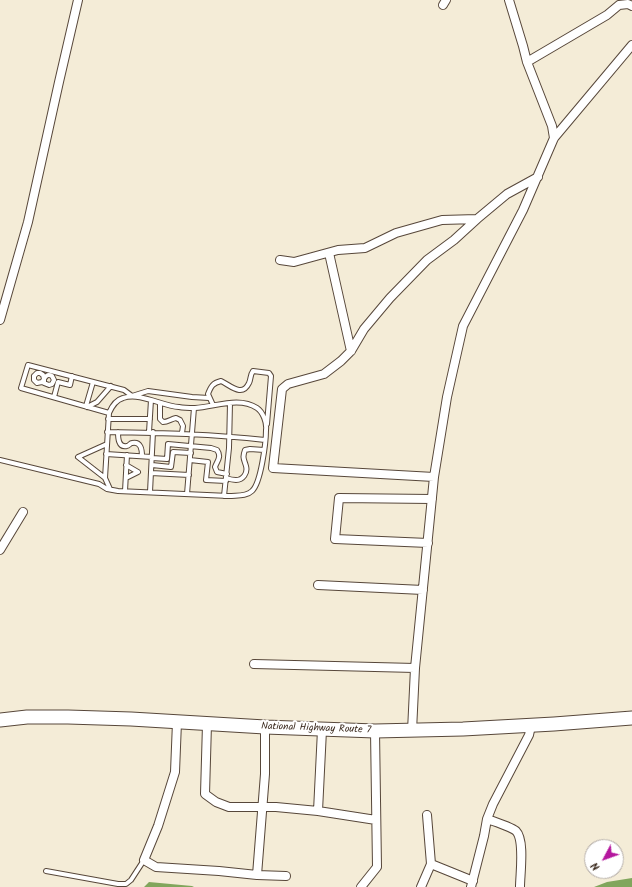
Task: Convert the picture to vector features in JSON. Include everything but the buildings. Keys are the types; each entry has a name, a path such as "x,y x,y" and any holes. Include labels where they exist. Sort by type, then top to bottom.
{"highway":[{"name":"National Highway Route 7","path":"0,720 27,717 61,717 322,730 412,731 531,726 632,718"}],"street":[{"path":"0,320 28,222 78,0"},
{"path":"509,0 527,62 552,126 554,138"},
{"path":"527,62 607,15 617,2 632,6"},
{"path":"412,731 415,668 434,478 447,397 463,326 523,210 554,138 631,50"},
{"path":"434,478 273,468 282,389 288,384 324,374 341,361 351,351 364,330 390,298 427,260 454,240 477,218 507,194 538,177"},
{"path":"280,260 294,262 338,250 365,248 396,233 442,220 477,218"},
{"path":"329,253 351,351"},
{"path":"428,543 335,539 339,498 432,499"},
{"path":"0,550 24,512"},
{"path":"318,585 423,590"},
{"path":"254,664 415,668"},
{"path":"177,722 175,772 158,826 144,860 156,867 286,876"},
{"path":"207,724 205,794 216,802 229,807 252,806 295,808 376,820"},
{"path":"431,864 472,884 486,818 530,735 531,726"},
{"path":"257,875 265,774 265,727"},
{"path":"318,811 322,730"},
{"path":"361,887 377,867 375,731"},
{"path":"421,887 431,864 427,815"},
{"path":"486,818 515,830 520,837 520,887"}],"lane":[{"path":"109,413 21,388 28,365 111,386 124,390 132,396 151,400 167,406 194,408 241,402 250,404 259,409 267,428"},
{"path":"0,460 99,484 110,489 224,496 244,495 252,491 257,483 262,463 267,428 271,376 269,373 253,371 247,387 242,390 232,388 221,381 214,383 210,387 208,394 213,405"},
{"path":"25,374 34,376 37,373 40,373 43,375 44,383 47,385 45,395"},
{"path":"34,376 37,383 40,383 46,376 49,375 53,377 53,383 51,385 47,385"},
{"path":"54,397 58,382 70,385 72,376"},
{"path":"87,406 93,382"},
{"path":"87,406 97,402 111,386"},
{"path":"110,489 105,478 108,419 111,407 115,402 123,398 148,391 209,398"},
{"path":"150,492 152,465 150,419 151,400"},
{"path":"160,403 160,419 163,422 176,418 180,420 182,434"},
{"path":"224,496 230,436 230,403"},
{"path":"187,494 194,408"},
{"path":"108,419 150,419"},
{"path":"108,432 193,434 265,440"},
{"path":"118,432 118,440 120,444 127,446 132,443 137,443 142,449 142,456"},
{"path":"105,478 78,457 107,444"},
{"path":"106,454 167,459 168,444 211,448 217,450 220,454 215,467 217,472 226,478"},
{"path":"190,460 208,462 206,480 226,478 236,480 245,476 247,471 243,455 245,450 264,450"},
{"path":"152,465 171,467 173,452 191,453"},
{"path":"125,491 126,455"},
{"path":"126,465 138,472 126,478"},
{"path":"151,473 189,476"},
{"path":"46,871 118,884 126,884 132,880 144,860"}],"green space":[{"path":"632,878 632,887 594,887 607,882"},
{"path":"149,882 192,886 194,887 144,887"}]}
